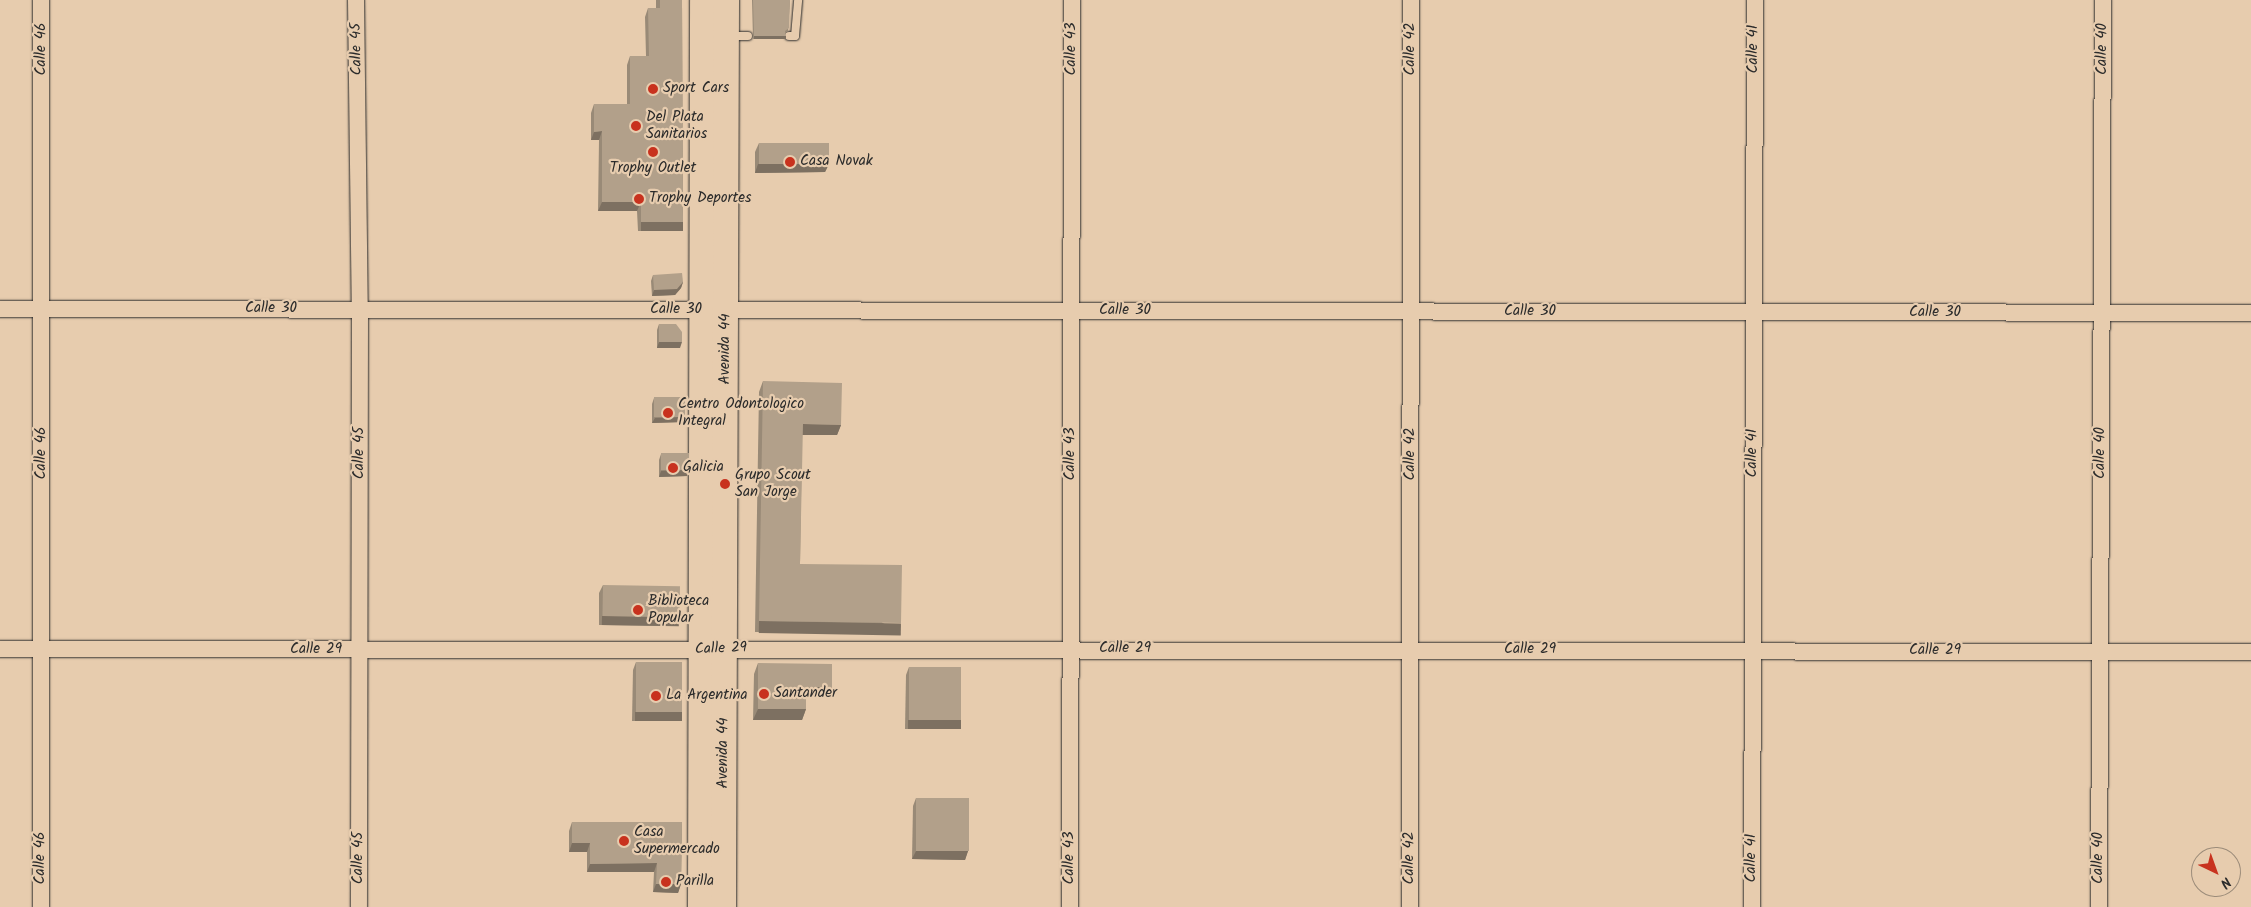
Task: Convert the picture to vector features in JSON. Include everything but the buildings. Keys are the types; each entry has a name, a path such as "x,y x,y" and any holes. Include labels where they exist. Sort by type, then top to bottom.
{"main road":[{"name":"Avenida 44","path":"702,0 702,310 723,907"},
{"name":"Avenida 44","path":"700,907 713,649 737,36 726,0"}],"street":[{"name":"Calle 46","path":"41,0 43,309 41,907"},
{"name":"Calle 45","path":"356,0 360,310 359,907"},
{"name":"Calle 43","path":"1070,907 1072,0"},
{"name":"Calle 42","path":"1410,907 1411,0"},
{"name":"Calle 41","path":"1752,907 1755,0"},
{"name":"Calle 40","path":"2099,907 2103,0"},
{"name":"Calle 30","path":"0,309 2251,313"},
{"name":"Calle 29","path":"0,649 2251,652"}],"lane":[{"path":"789,36 796,36 798,0"}],"place":[{"name":"Sport Cars","path":"653,89"},
{"name":"Del Plata Sanitarios","path":"636,126"},
{"name":"Trophy Outlet","path":"653,152"},
{"name":"Casa Novak","path":"790,162"},
{"name":"Trophy Deportes","path":"639,199"},
{"name":"Centro Odontologico Integral","path":"668,413"},
{"name":"Galicia","path":"673,468"},
{"name":"Grupo Scout San Jorge","path":"725,484"},
{"name":"Biblioteca Popular","path":"638,610"},
{"name":"Santander","path":"764,694"},
{"name":"La Argentina","path":"656,696"},
{"name":"Casa Supermercado","path":"624,841"},
{"name":"Parilla","path":"666,882"}]}
